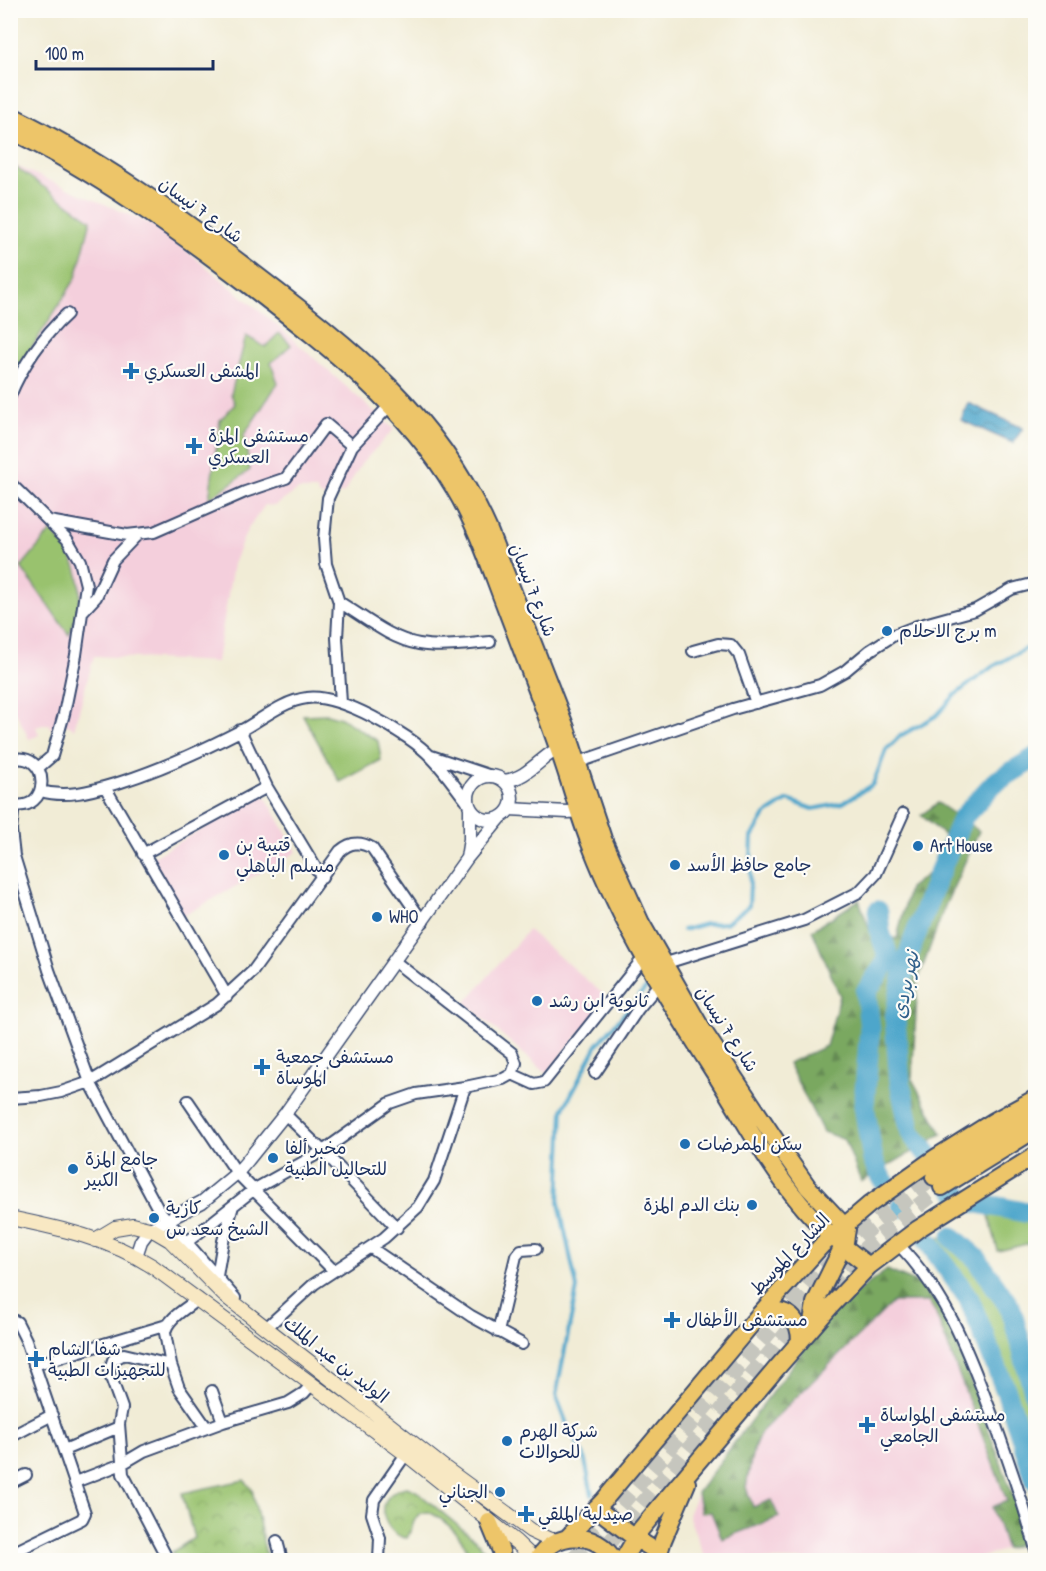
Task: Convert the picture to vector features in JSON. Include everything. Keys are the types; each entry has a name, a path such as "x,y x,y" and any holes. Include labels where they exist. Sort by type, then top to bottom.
{"main road":[{"name":"شارع 7 نيسان","path":"10,115 108,171 210,239 348,348 407,403 449,456 478,506 565,745 606,881 644,957 783,1181 800,1203 837,1241 869,1266"},
{"name":"شارع 7 نيسان","path":"10,130 129,200 202,250 356,371 390,405 429,450 449,479 476,531 565,745 579,762 585,809 663,964 700,1026 797,1172 819,1200 844,1225"},
{"name":"الشارع الموسط","path":"536,1560 596,1508 759,1315 837,1241 844,1225 935,1158 994,1120 1035,1098"},
{"path":"1035,1114 982,1144 938,1182 1035,1129"},
{"path":"623,1560 635,1538 694,1466 811,1329 869,1266 935,1218 1035,1155"},
{"name":"الوليد بن عبد الملك","path":"10,1218 78,1234 136,1256 198,1299 225,1322 406,1454 536,1560"},
{"name":"الوليد بن عبد الملك","path":"95,1240 115,1228 134,1225 162,1234 178,1246 224,1294 446,1468 540,1536 562,1539"},
{"path":"811,1329 815,1303 837,1241"},
{"path":"759,1315 774,1310 790,1315 799,1328 800,1342"},
{"path":"596,1508 658,1557 694,1466"},
{"path":"489,1522 501,1551 502,1560"},
{"path":"562,1539 586,1538 596,1542 604,1547 614,1560"}],"street":[{"path":"10,396 25,367 48,334 67,314"},
{"path":"341,703 337,638 339,602 326,564 324,539 328,498 352,446 390,405"},
{"path":"49,521 137,535 162,529 244,492 286,478 326,424 352,446"},
{"path":"10,483 67,539 80,561 86,585 76,655 55,748 48,761 38,768"},
{"path":"82,612 96,597 113,560 137,535"},
{"path":"579,762 733,709 820,685 845,671 868,651 894,635 917,626 975,610 1012,589 1035,584"},
{"path":"339,602 395,636 418,644 490,642"},
{"path":"693,651 718,644 731,645 739,656 756,703"},
{"path":"41,790 59,795 70,795 105,787 156,769 240,730 298,699 320,697 341,703 388,726 431,756 504,782 512,795 505,813 467,858 285,1114 237,1173 202,1202 150,1229 141,1241 136,1256"},
{"path":"240,730 267,787 321,878"},
{"path":"504,782 522,776 565,745"},
{"path":"431,756 478,817 490,820 505,813 585,809"},
{"path":"10,760 21,758 28,760 38,768 42,783 41,790 32,802 12,805 11,830 14,856 49,970 90,1082 150,1196 167,1220 247,1312"},
{"path":"467,858 470,839 470,789 473,784 484,777 491,776"},
{"path":"105,787 227,996"},
{"path":"143,854 267,787"},
{"path":"663,964 804,920 860,891 876,874 903,814"},
{"path":"10,1098 61,1092 90,1082 205,1013 253,971 344,848 358,843 368,845 375,851 423,922"},
{"path":"512,1074 534,1084 544,1082 644,957"},
{"path":"187,1242 253,1190 323,1151 382,1107 416,1094 465,1087 503,1079 512,1074 516,1063 512,1053 394,962"},
{"path":"596,1074 638,1009 659,984"},
{"path":"266,1328 296,1298 333,1270 371,1248 397,1228 418,1207 434,1181 465,1087"},
{"path":"188,1101 237,1173 333,1270"},
{"path":"285,1114 397,1228"},
{"path":"217,1276 223,1241 233,1206"},
{"path":"898,1244 935,1288 955,1322 972,1362 1023,1503 1035,1550"},
{"path":"371,1248 426,1287 498,1332 522,1344"},
{"path":"498,1332 516,1256 521,1250 536,1249"},
{"path":"34,1365 167,1325 198,1299"},
{"path":"10,1319 17,1322 34,1365 85,1513 84,1518 10,1554"},
{"path":"167,1325 165,1333 171,1365 179,1388 207,1428"},
{"path":"168,1560 125,1480 119,1427 122,1408 109,1372 113,1360 121,1355 129,1354 160,1364 171,1365"},
{"path":"75,1482 123,1464 144,1451 223,1422 288,1403 304,1393 312,1384"},
{"path":"212,1391 223,1422"},
{"path":"10,1437 52,1415"},
{"path":"64,1450 119,1427"},
{"path":"380,1560 380,1538 372,1507 374,1500 406,1454"},
{"path":"10,1482 26,1475"},
{"path":"277,1541 282,1560"}],"shaded area":[{"name":"مستشفى المزة العسكري","path":"11,164 158,227 279,327 394,429 362,463 344,493 328,498 318,495 317,490 298,490 275,506 265,505 247,530 233,564 217,662 94,656 74,729 57,723 56,727 50,728 49,724 43,725 36,727 39,735 29,739 15,711 11,712"},
{"name":"قتيبة بن مسلم الباهلي","path":"264,794 297,852 183,916 151,858"},
{"name":"ثانوية ابن رشد","path":"528,930 609,999 546,1073 465,1003"},
{"name":"مستشفى المواساة الجامعي","path":"887,1270 917,1283 944,1310 1030,1541 974,1560 706,1560 688,1515 697,1493 782,1377"}],"green space":[{"path":"11,164 91,220 76,278 11,381"},
{"path":"279,333 291,345 271,363 278,383 244,435 250,470 209,499 220,420 235,404 231,394 246,336 265,347"},
{"path":"51,531 69,553 79,580 79,603 69,635 21,567"},
{"path":"327,714 341,718 378,741 381,760 340,782 303,715"},
{"path":"938,803 979,831 945,906 918,980 912,1079 942,1134 861,1182 845,1140 823,1132 788,1063 826,1046 840,996 812,930 859,900 873,939 897,938 909,888 933,870 947,838 921,815"},
{"path":"988,1212 1022,1218 1035,1216 1035,1242 998,1251"},
{"path":"941,1237 976,1260 1009,1311 1035,1407 1035,1464 1012,1391 972,1297 935,1240"},
{"path":"887,1270 917,1283 944,1310 1030,1541 1006,1549 992,1507 1007,1501 935,1312 928,1302 893,1302 761,1432 753,1451 746,1487 753,1507 771,1500 779,1517 722,1539 711,1512 701,1513 697,1493 833,1310"},
{"path":"244,1480 252,1489 267,1560 176,1560 172,1552 194,1538 182,1493"},
{"path":"407,1487 416,1491 479,1543 490,1560 468,1560 468,1553 461,1539 442,1520 429,1512 416,1517 407,1538 397,1535 386,1522 383,1506 392,1493"}],"water":[{"path":"968,403 1023,428 1013,443 961,420"}],"waterway":[{"path":"683,930 705,924 726,923 749,906 752,837 765,815 788,800 813,809 843,803 873,784 886,750 900,736 936,716 956,694 992,667 1036,643"},
{"name":"نهر بردى","path":"1036,757 994,783 963,817 936,880 906,961 895,1018 900,1083 911,1133 963,1200 1024,1212 1036,1211"},
{"path":"878,911 880,932 889,959 866,992 870,1029 864,1105 873,1160 880,1176 889,1188"},
{"path":"592,1495 584,1456 568,1427 556,1395 577,1288 559,1203 563,1110 597,1045 647,987"},
{"path":"925,1237 969,1299 1006,1391 1036,1482"},
{"path":"952,1237 977,1259 1011,1309 1036,1399"}],"tunnel":[{"path":"573,1560 815,1279 862,1234 934,1177"},
{"path":"595,1560 826,1287 870,1244 942,1187"}],"place":[{"name":"المشفى العسكري","path":"131,371"},
{"name":"مستشفى المزة العسكري","path":"194,446"},
{"name":"برج الاحلام m","path":"887,631"},
{"name":"Art House","path":"918,846"},
{"name":"قتيبة بن مسلم الباهلي","path":"224,855"},
{"name":"جامع حافظ الأسد","path":"675,865"},
{"name":"WHO","path":"377,917"},
{"name":"ثانوية ابن رشد","path":"537,1001"},
{"name":"مستشفى جمعية الموساة","path":"262,1067"},
{"name":"سكن الممرضات","path":"685,1144"},
{"name":"مخبر ألفا للتحاليل الطبية","path":"273,1158"},
{"name":"جامع المزة الكبير","path":"73,1169"},
{"name":"بنك الدم المزة","path":"752,1205"},
{"name":"كازية الشيخ سعد س","path":"154,1218"},
{"name":"مستشفى الأطفال","path":"672,1320"},
{"name":"شفا الشام للتجهيزات الطبية","path":"36,1359"},
{"name":"مستشفى المواساة الجامعي","path":"867,1425"},
{"name":"شركة الهرم للحوالات","path":"507,1441"},
{"name":"الجناني","path":"500,1492"},
{"name":"صيدلية الملقي","path":"526,1514"}]}
